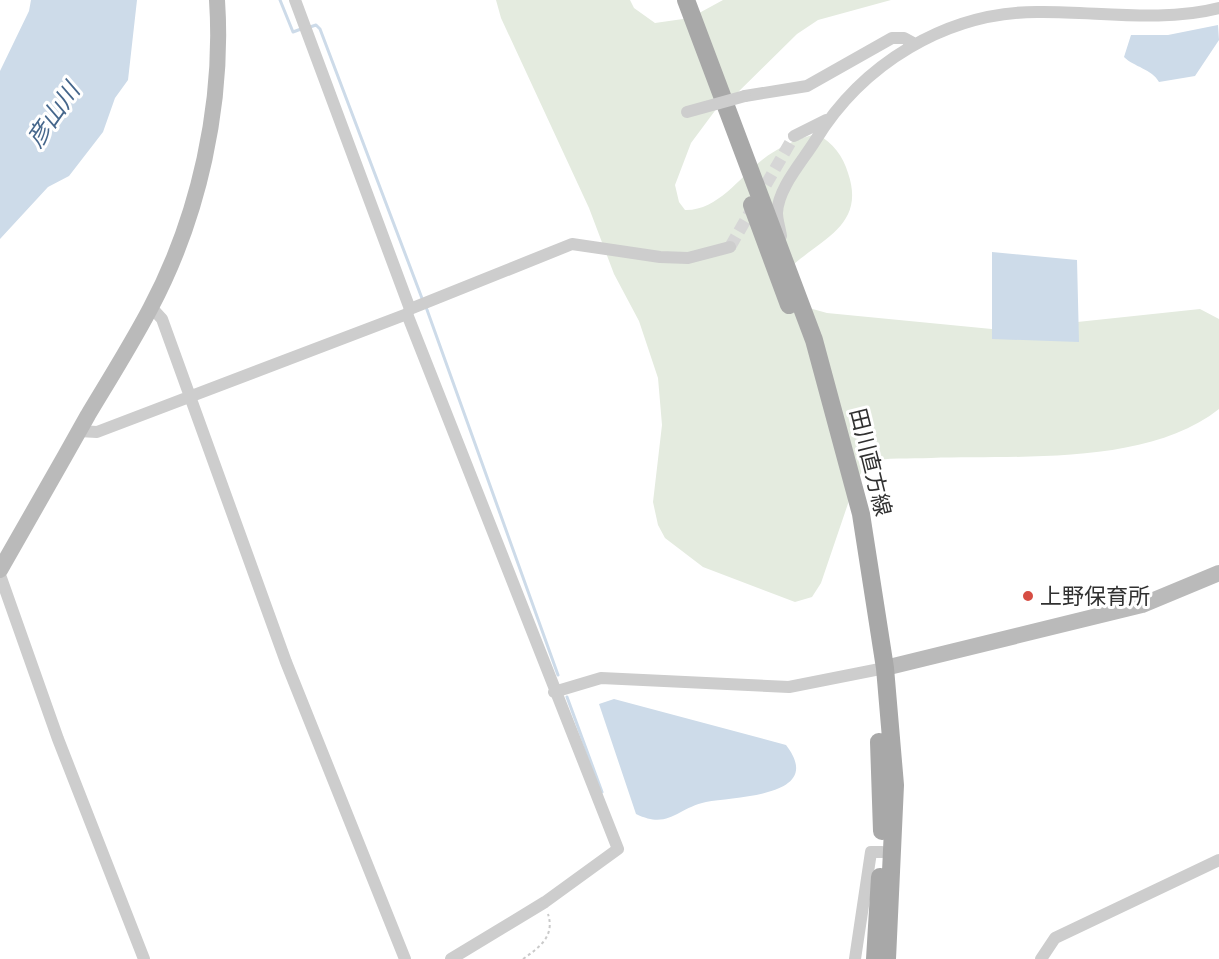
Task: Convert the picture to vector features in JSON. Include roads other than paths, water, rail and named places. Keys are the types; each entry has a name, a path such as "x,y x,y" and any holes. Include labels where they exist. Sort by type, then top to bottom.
{"main road":[{"name":"田川直方線","path":"675,0 802,343 836,454 879,670"},
{"name":"田川直方線","path":"686,0 814,340 861,514 879,670 888,787 887,959"},
{"name":"田川直方線","path":"875,959 888,787"}],"street":[{"path":"0,570 151,307 178,242 199,184 215,85 217,0"},
{"path":"295,0 409,312 554,692 618,849 545,902 451,959"},
{"path":"786,263 777,213 785,189 827,120 886,61 928,36 983,16 1035,11 1172,14 1219,8"},
{"path":"687,112 746,96 807,86 892,38 904,38 915,44"},
{"path":"794,135 827,120"},
{"path":"80,431 97,432 409,312 572,244 660,257 688,258 730,247"},
{"path":"151,307 162,319 286,662 405,959"},
{"path":"554,692 601,678 789,687 879,670 1142,605 1219,573"},
{"path":"0,575 58,739 144,959"},
{"path":"855,959 871,852 882,852"},
{"path":"1041,959 1055,938 1219,860"}],"water":[{"name":"彦山川","path":"31,0 137,0 128,80 115,98 103,132 69,176 48,187 0,239 0,71 29,11"},
{"path":"1218,25 1219,40 1195,76 1159,82 1152,74 1124,57 1131,35 1168,35"},
{"path":"992,252 1077,260 1079,342 992,339"},
{"path":"614,699 786,745 795,762 795,775 786,784 773,791 706,802 665,819 657,820 636,814 599,704"}],"waterway":[{"path":"280,0 293,32 301,29"},
{"path":"307,28 316,25 320,29 423,301"},
{"path":"426,307 558,675"},
{"path":"567,697 602,792"}],"tunnel":[{"path":"730,247 794,136"}],"place":[{"name":"上野保育所","path":"1028,596"}]}
